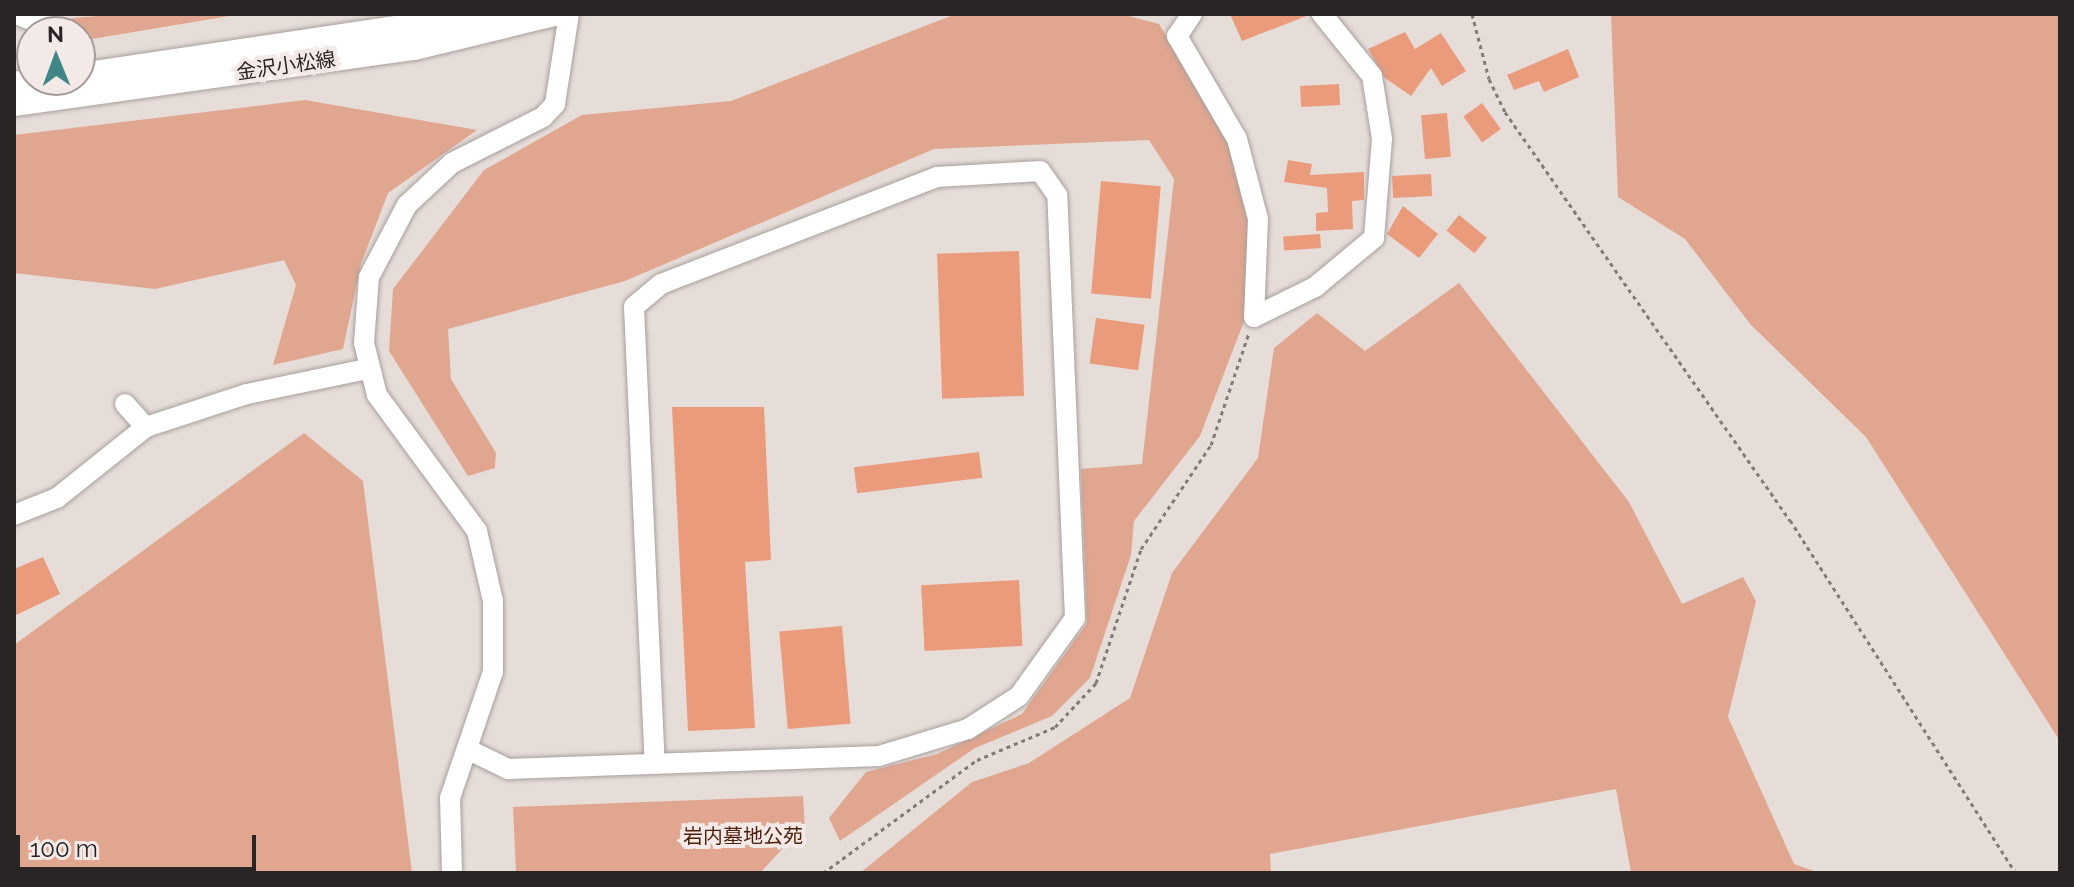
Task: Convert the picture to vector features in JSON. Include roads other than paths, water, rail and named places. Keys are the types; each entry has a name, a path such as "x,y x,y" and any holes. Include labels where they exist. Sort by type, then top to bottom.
{"main road":[{"name":"金沢小松線","path":"96,73 486,14"},
{"name":"金沢小松線","path":"14,104 414,48 555,14"}],"street":[{"path":"16,14 38,23 42,14"},
{"path":"452,873 450,798 493,672 493,601 477,531 377,395 367,369 369,277 379,252 407,205 452,163 543,117 555,104 569,14"},
{"path":"1192,14 1177,36 1237,139 1258,219 1254,317 1315,287 1374,238 1382,139 1372,76 1322,14"},
{"path":"467,749 508,769 879,756 968,729 1019,696 1075,618 1057,195 1040,171 937,177 661,284 634,307 655,763"},
{"path":"14,515 57,498 146,427 247,394 367,369"},
{"path":"125,404 146,427"}],"park label":[{"name":"岩内墓地公苑","path":"743,836"}]}
